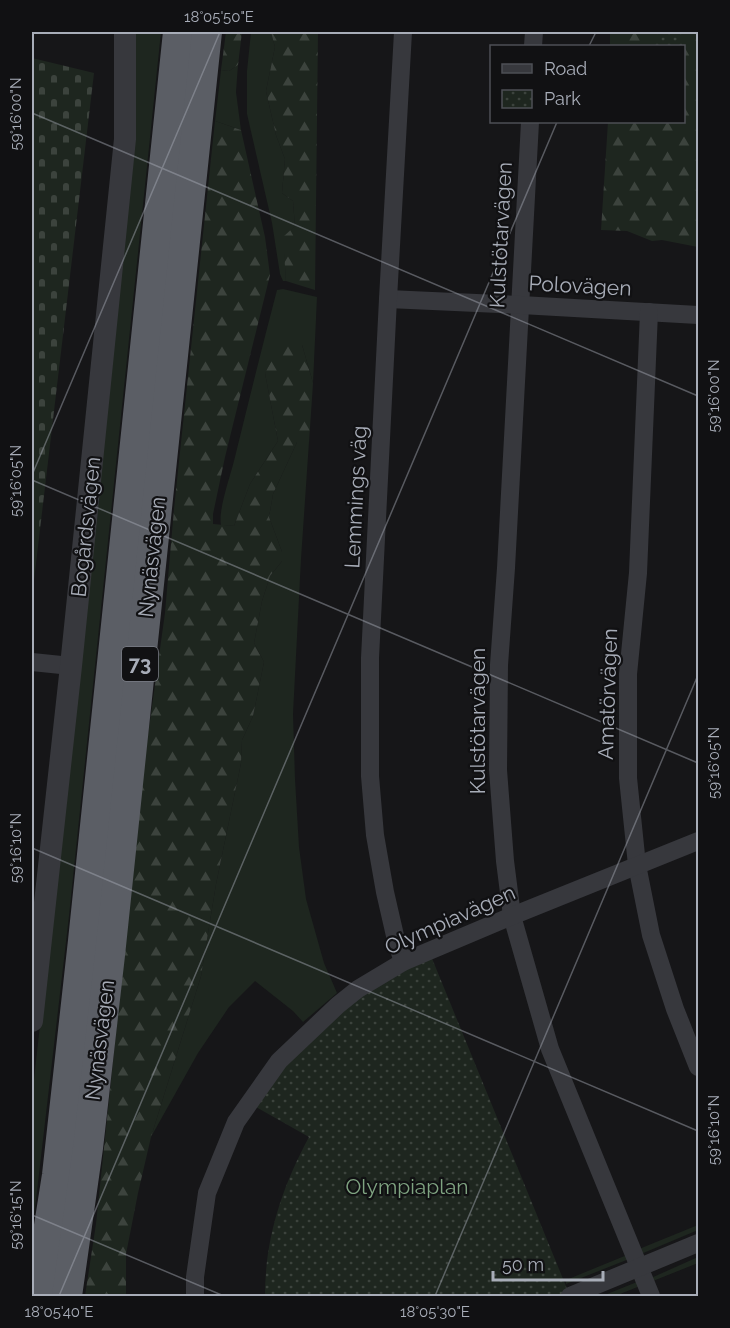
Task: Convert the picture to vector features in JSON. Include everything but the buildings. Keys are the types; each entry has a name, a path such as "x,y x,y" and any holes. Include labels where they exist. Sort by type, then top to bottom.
{"highway":[{"name":"Nynäsvägen","path":"38,1296 57,1175 81,965 178,32"},
{"name":"Nynäsvägen","path":"67,1296 88,1148 110,955 207,32"}],"street":[{"name":"Bogårdsvägen","path":"32,1021 125,139 125,32"},
{"name":"Lemmings väg","path":"403,32 370,658 370,776 377,847 394,931 403,962"},
{"name":"Kulstötarvägen","path":"530,123 499,665 498,770 505,861 512,916 550,1049 651,1296"},
{"name":"Polovägen","path":"388,299 699,315"},
{"name":"Amatörvägen","path":"649,312 638,573 628,674 628,777 637,866 651,935 675,1009 699,1067"},
{"path":"32,662 71,666"},
{"name":"Olympiavägen","path":"195,1296 195,1277 207,1193 236,1122 279,1061 321,1020 358,989 403,962 699,841"},
{"path":"570,1296 699,1243"}],"green space":[{"path":"134,32 161,32 69,916 32,1229 32,1097 54,899"},
{"path":"226,32 242,32 238,65 229,71 221,70"},
{"path":"251,32 271,32 275,47 266,91 276,135 285,159 282,193 293,201 295,226 284,237 286,281 283,281 280,274 272,223 247,114 247,71"},
{"path":"271,32 318,32 315,290 286,281 283,237 295,226 293,201 282,193 285,159 276,135 266,91 275,47"},
{"path":"610,32 698,32 698,247 662,240 652,241 627,231 601,230 608,123 685,123 685,45 610,45"},
{"path":"659,32 681,32 682,45 652,45"},
{"path":"32,58 94,73 32,597"},
{"path":"238,65 236,92 241,130 215,121 221,70 229,71"},
{"path":"215,121 241,130 265,237 270,275 225,457 213,524 234,526 250,484 278,441 265,373 278,347 302,345 313,383 309,442 297,442 273,494 269,517 282,552 282,561 270,576 262,601 254,643 264,662 253,716 242,740 241,763 216,884 201,976 151,1137 138,1193 126,1254 126,1296 85,1296 96,1224 145,757 165,613"},
{"path":"283,289 317,297 313,383 302,345 265,373 278,441 250,484 234,526 221,525 225,493 277,290"},
{"path":"297,442 309,442 293,714 299,847 306,899 324,963 337,993 303,1022 293,1011 255,981 229,1007 198,1053 151,1137 201,976 216,884 241,763 242,740 253,716 264,662 254,643 262,601 270,576 282,561 282,552 269,517 273,494"},
{"name":"Olympiaplan","path":"431,956 570,1296 265,1296 268,1254 277,1214 283,1194 309,1137 256,1107 288,1061 351,1002"},
{"path":"698,1225 698,1230 641,1254 639,1249"},
{"path":"627,1255 629,1259 566,1284 566,1280"},
{"path":"698,1257 698,1263 653,1281 651,1278"},
{"path":"637,1282 640,1286 615,1296 602,1296"}]}
